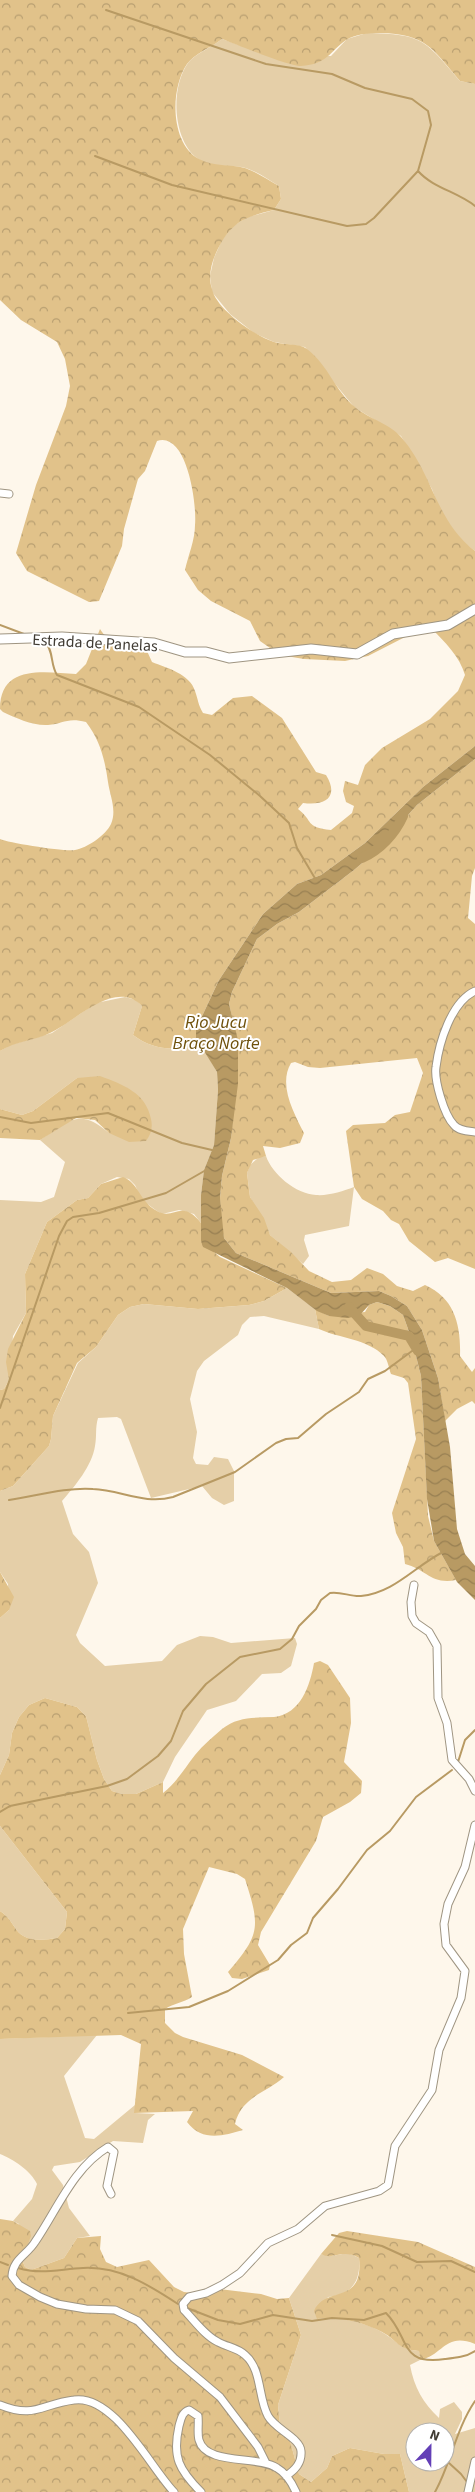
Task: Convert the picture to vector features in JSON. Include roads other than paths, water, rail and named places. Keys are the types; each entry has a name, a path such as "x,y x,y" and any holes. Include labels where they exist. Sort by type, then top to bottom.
{"street":[{"path":"0,493 9,494"},
{"name":"Estrada de Panelas","path":"0,639 62,636 154,642 185,652 206,652 229,658 311,649 358,654 393,634 448,624 475,610"},
{"path":"475,991 466,996 451,1018 442,1040 436,1073 442,1100 453,1125 466,1131 475,1132"},
{"path":"414,1584 411,1602 412,1616 416,1624 429,1632 437,1646 438,1698 447,1723 452,1760 469,1779 475,1791"},
{"path":"286,2476 300,2462 300,2448 295,2440 275,2427 267,2415 257,2376 249,2360 244,2354 216,2341 184,2310 183,2304 189,2297 206,2293 222,2285 240,2272 268,2242 298,2229 325,2206 379,2192 388,2185 394,2146 432,2090 439,2050 461,1998 466,1971 446,1945 444,1924 448,1904 465,1867 475,1826"},
{"path":"111,2194 107,2186 114,2152 108,2148 97,2154 66,2192 35,2243 16,2261 12,2268 12,2276 19,2285 40,2298 57,2304 86,2309 115,2310 138,2321 174,2358 220,2397 258,2447 266,2463"},
{"path":"0,2404 16,2411 30,2412 74,2400 89,2401 100,2406 112,2416 147,2456 174,2492"},
{"path":"201,2492 181,2469 176,2458 175,2446 182,2417 186,2411 193,2411 198,2416 199,2440 204,2450 212,2454 266,2463 276,2467 286,2476 296,2492"},
{"path":"468,2492 475,2461"}],"water":[{"name":"Rio Jucu Braço Norte","path":"475,746 475,759 417,805 373,854 299,912 277,924 257,939 232,992 229,1004 238,1040 238,1084 231,1138 222,1176 220,1198 224,1238 236,1253 331,1293 379,1291 407,1306 422,1330 438,1378 450,1447 457,1529 465,1554 475,1566 475,1600 457,1582 434,1541 427,1499 421,1376 412,1340 403,1315 390,1306 377,1302 369,1305 359,1316 347,1318 329,1316 317,1311 287,1288 203,1247 201,1241 201,1195 204,1170 214,1145 218,1090 217,1072 196,1038 196,1029 219,980 263,914 297,884 321,875 365,843 423,787"}],"waterway":[{"path":"95,156 172,185 347,226 366,224 374,218 418,171 431,125 428,111 412,99 365,88 332,74 266,64 106,10"},
{"path":"418,171 431,182 475,206"},
{"path":"0,625 24,634"},
{"path":"45,642 50,649 53,666 57,675 139,707 210,755 260,796 289,823 297,848 316,880"},
{"name":"Rio Jucu Braço Norte","path":"362,858 375,851 386,841 396,829 403,816"},
{"path":"0,1117 31,1123 108,1113 182,1143 212,1150"},
{"path":"0,1408 59,1236 67,1221 73,1217 99,1213 166,1193 206,1170"},
{"name":"Rio Jucu Braço Norte","path":"349,1307 366,1326 409,1336 418,1351"},
{"path":"9,1500 83,1489 103,1490 152,1499 173,1497 235,1472 276,1443 286,1439 298,1438 326,1414 359,1392 368,1379 385,1371 412,1351 417,1350"},
{"path":"0,1812 10,1806 107,1786 127,1779 158,1756 171,1741 183,1711 206,1684 240,1657 280,1649 292,1639 299,1626 316,1609 321,1600 330,1593 357,1596 373,1594 384,1590 443,1552"},
{"path":"458,1762 465,1740 475,1730"},
{"path":"128,2013 189,2007 228,1991 278,1960 291,1945 307,1933 313,1918 338,1889 367,1850 390,1831 416,1797 452,1770"},
{"path":"332,2235 382,2246 417,2262 451,2261 475,2272"},
{"path":"0,2262 8,2265"},
{"path":"18,2268 35,2271 83,2268 109,2270 133,2278 178,2304"},
{"path":"187,2308 218,2320 240,2324 273,2315 312,2321 332,2318 364,2320 386,2313 394,2322 407,2348 412,2354 420,2358 430,2360 453,2358 475,2351"},
{"path":"435,2492 441,2481 458,2434 475,2401"},
{"path":"455,2468 467,2482"}]}
